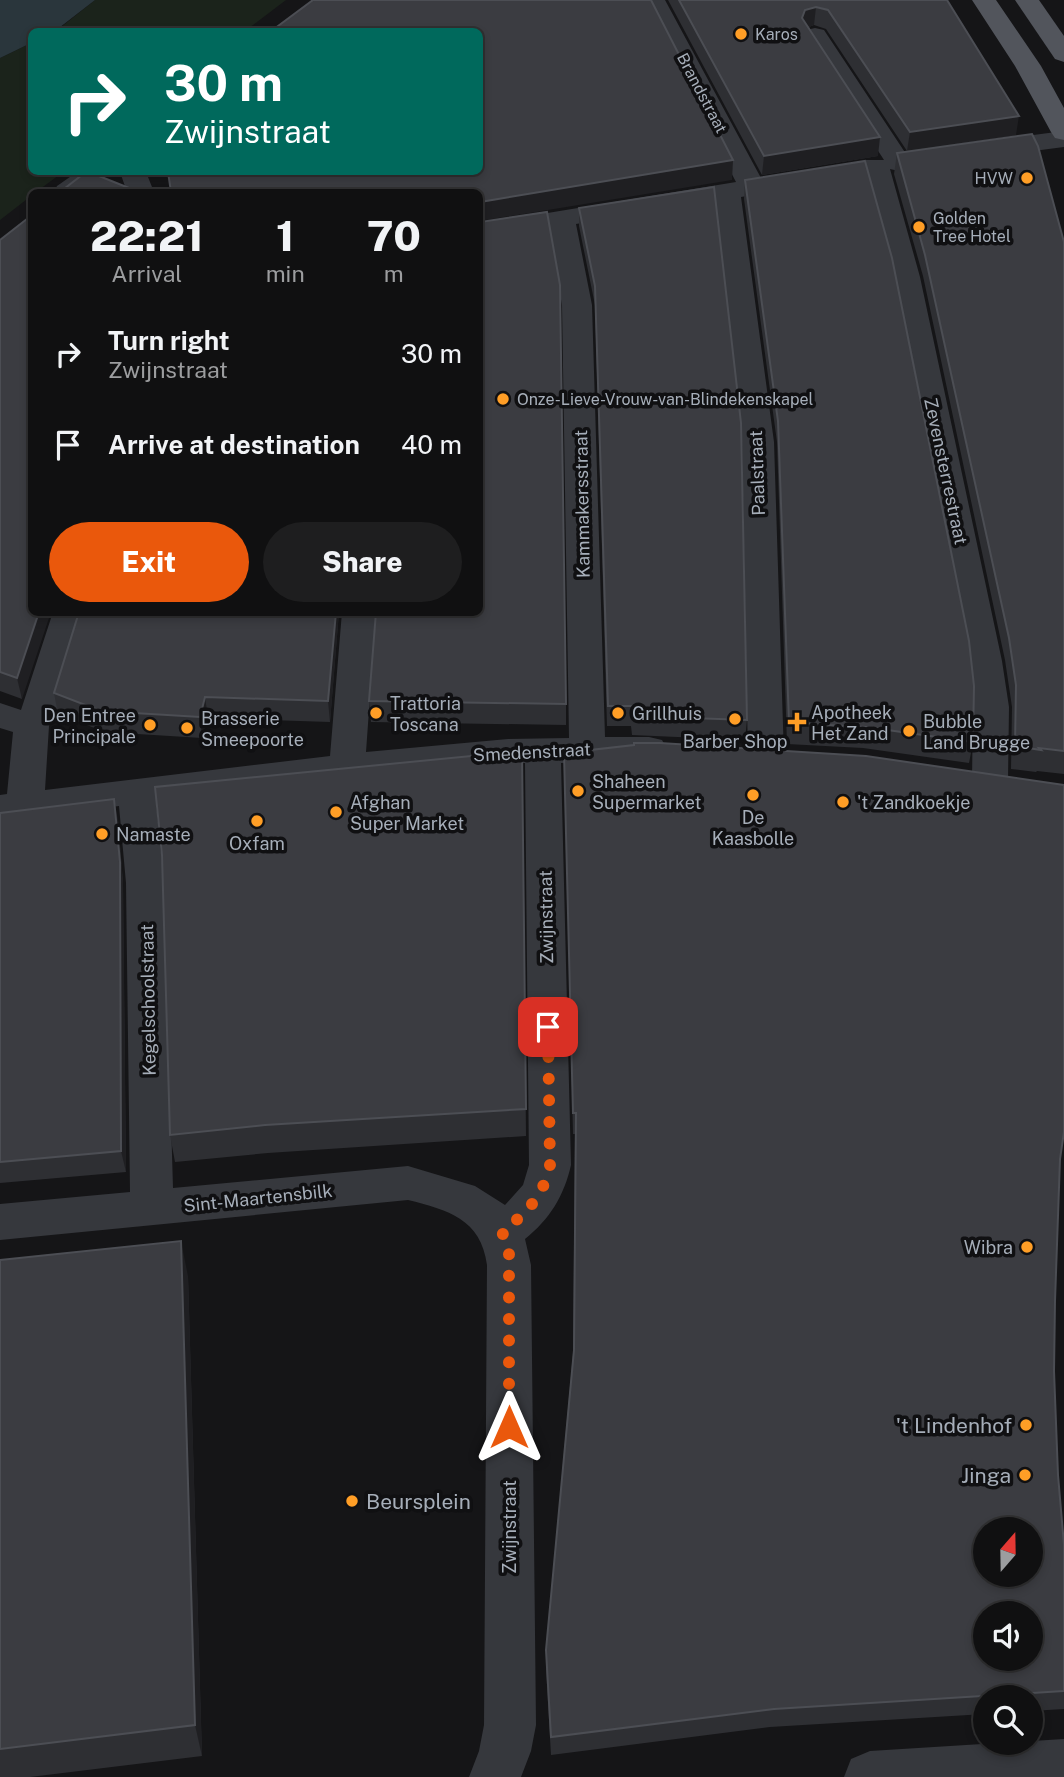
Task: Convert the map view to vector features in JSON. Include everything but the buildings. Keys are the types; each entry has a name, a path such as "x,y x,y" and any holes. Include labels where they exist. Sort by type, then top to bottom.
{"main road":[{"path":"984,0 1028,66 1064,132"},
{"path":"1027,0 1064,54"}],"street":[{"name":"Brandstraat","path":"653,0 739,189"},
{"name":"Zevensterrestraat","path":"815,35 887,165 906,277 985,661 991,707 990,780"},
{"path":"963,153 1064,139"},
{"path":"71,189 89,175"},
{"path":"483,231 821,175"},
{"name":"Paalstraat","path":"728,754 779,758 739,189"},
{"name":"Kammakersstraat","path":"561,218 577,305 587,749"},
{"path":"13,807 15,720 43,702 69,616"},
{"path":"348,766 359,616"},
{"name":"Smedenstraat","path":"13,807 348,766 543,749 681,751"},
{"name":"Zwijnstraat","path":"495,1777 505,1751 510,1725 509,1248 502,1232 531,1209 546,1185 550,1165 543,749"},
{"path":"951,774 1027,786"},
{"name":"Kegelschoolstraat","path":"136,792 145,883 152,1209"},
{"name":"Sint-Maartensbilk","path":"0,1222 408,1183 464,1199 488,1216 502,1232"},
{"path":"870,1777 1064,1765"}],"shaded area":[{"path":"0,0 95,0 59,28 28,28 28,44 0,58"},
{"path":"95,0 286,0 249,28 60,28"},
{"path":"28,44 28,175 59,175 40,189 28,189 28,198 0,220 0,58"}],"place":[{"name":"Karos","path":"741,34"},
{"name":"HVW","path":"1027,178"},
{"name":"Golden Tree Hotel","path":"919,227"},
{"name":"Onze-Lieve-Vrouw-van-Blindekenskapel","path":"503,399"},
{"name":"Trattoria Toscana","path":"376,713"},
{"name":"Grillhuis","path":"618,713"},
{"name":"Barber Shop","path":"735,719"},
{"name":"Apotheek Het Zand","path":"797,722"},
{"name":"Den Entree Principale","path":"150,725"},
{"name":"Brasserie Smeepoorte","path":"187,728"},
{"name":"Bubble Land Brugge","path":"909,731"},
{"name":"Shaheen Supermarket","path":"578,791"},
{"name":"De Kaasbolle","path":"753,795"},
{"name":"'t Zandkoekje","path":"843,802"},
{"name":"Afghan Super Market","path":"336,812"},
{"name":"Oxfam","path":"257,821"},
{"name":"Namaste","path":"102,834"},
{"name":"Wibra","path":"1027,1247"},
{"name":"'t Lindenhof","path":"1026,1425"},
{"name":"Jinga","path":"1025,1475"},
{"name":"Beursplein","path":"352,1501"}],"route":[{"path":"509,1427 509,1248 502,1232 531,1209 546,1185 550,1165 548,1027"}]}
